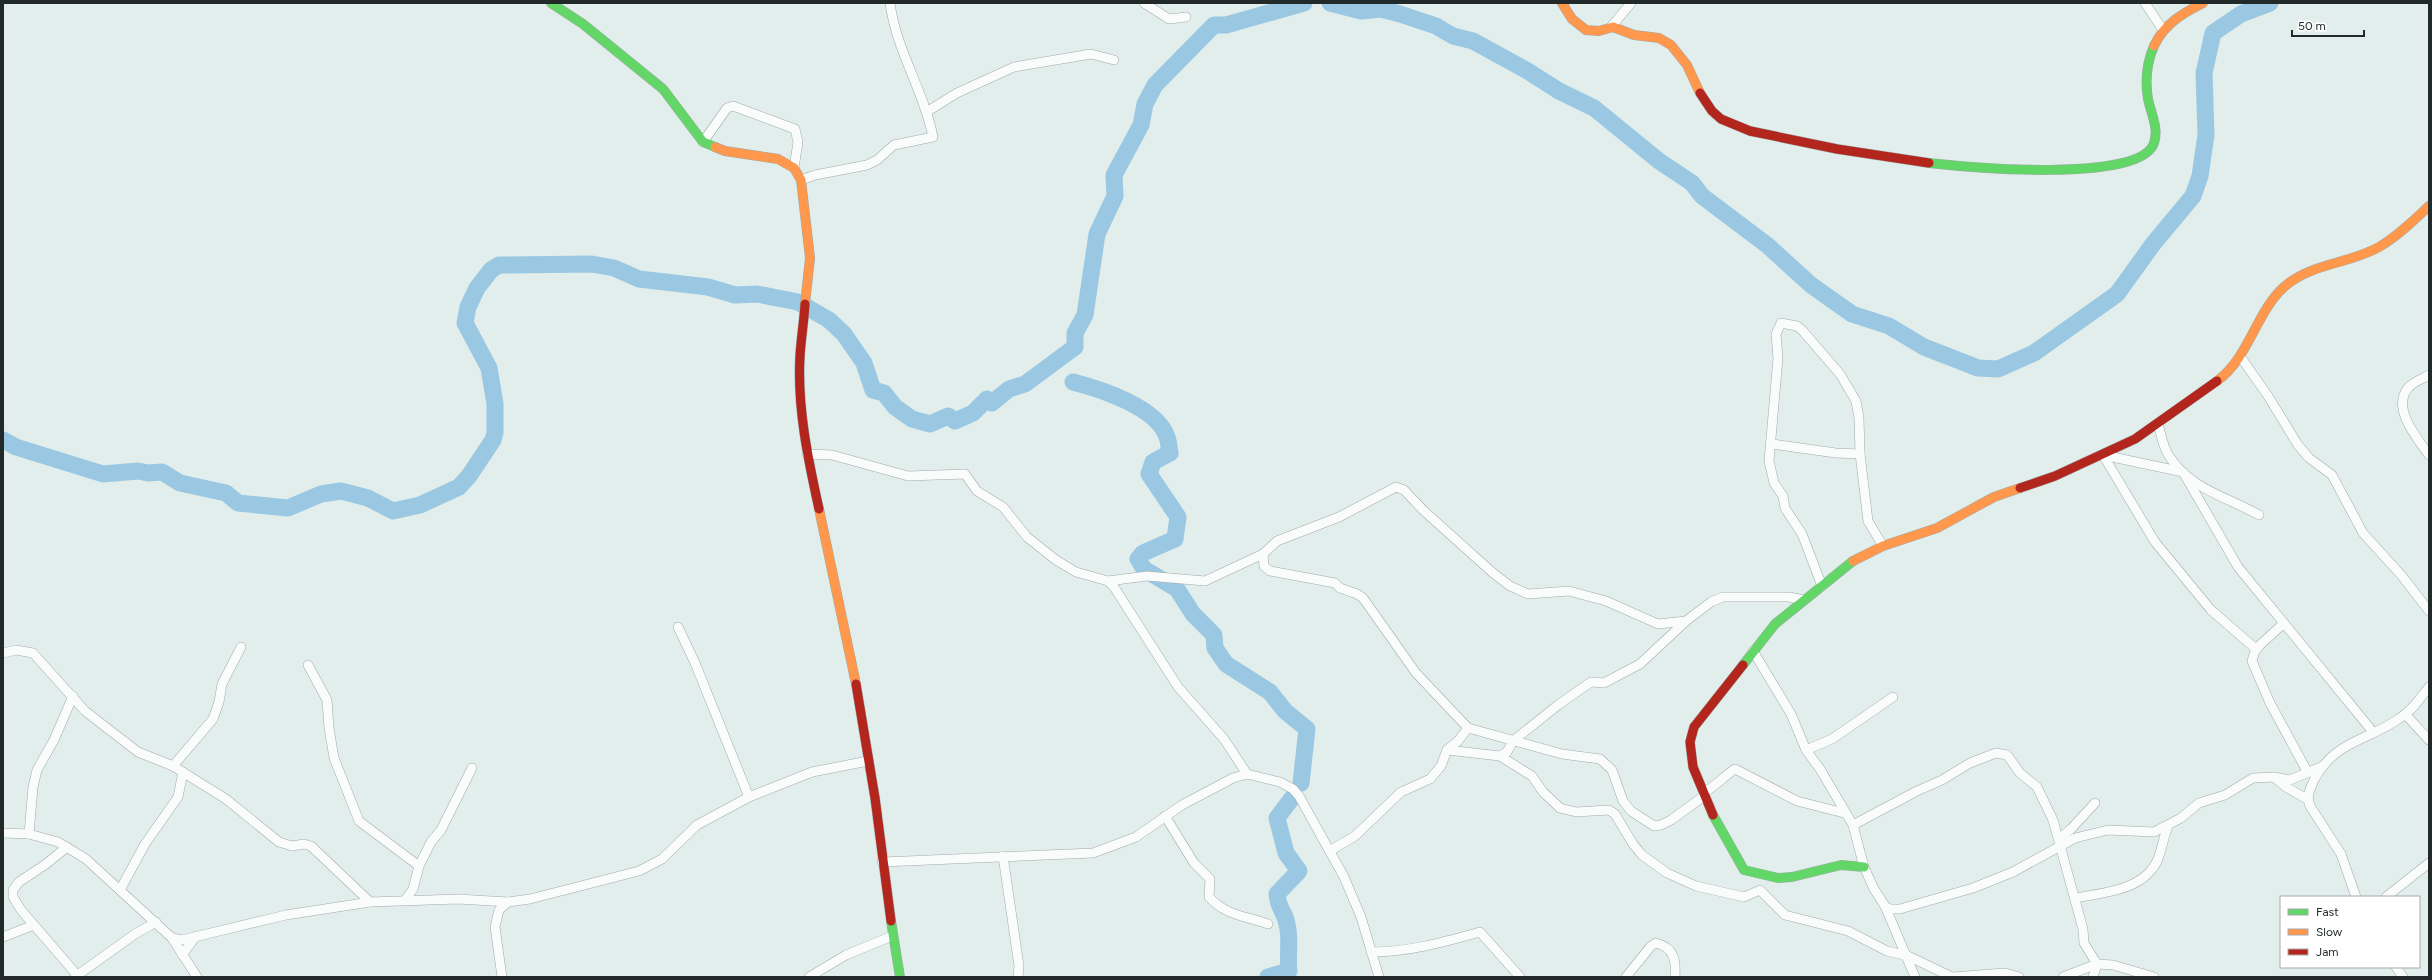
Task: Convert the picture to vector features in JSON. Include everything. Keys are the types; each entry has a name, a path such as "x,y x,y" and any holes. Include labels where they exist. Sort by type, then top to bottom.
{"street":[{"path":"551,3 583,24 663,89 702,142 725,151 749,152 778,159 794,168 801,180 805,228 810,258 800,356 800,386 807,454 851,657 875,798 892,936 900,977"},
{"path":"801,180 815,175 867,165 877,160 894,145 933,137 928,111 916,87 895,27 890,3"},
{"path":"1144,3 1169,20 1186,16"},
{"path":"1562,3 1574,22 1584,29 1600,30 1612,27 1631,3"},
{"path":"2145,3 2163,30"},
{"path":"1612,27 1628,34 1660,38 1676,50 1710,108 1720,119 1739,128 1814,145 1884,157 1954,165 2059,170 2088,169 2132,162 2148,152 2154,144 2154,126 2146,88 2145,71 2149,54 2163,30 2180,15 2203,3"},
{"path":"928,111 957,93 1014,67 1091,54 1114,60"},
{"path":"702,142 727,108 733,106 795,129 798,142 794,168"},
{"path":"1864,867 1841,865 1792,877 1778,878 1744,870 1726,841 1704,794 1690,751 1694,727 1752,651 1775,624 1853,561 1883,546 1937,528 1994,497 2055,476 2103,456 2135,439 2222,377 2240,356 2273,301 2283,288 2298,276 2379,247 2411,223 2429,206"},
{"path":"1822,586 1802,534 1785,508 1783,496 1774,483 1769,461 1772,444 1778,358 1776,334 1780,324 1787,323 1797,326 1802,330 1840,374 1851,390 1858,410 1860,454 1868,522 1883,546"},
{"path":"2240,356 2268,396 2298,445 2309,458 2332,475 2362,533 2402,576 2429,611"},
{"path":"2429,375 2409,387 2403,398 2404,410 2410,427 2429,455"},
{"path":"2158,424 2168,456 2183,472 2201,488 2236,502 2259,515"},
{"path":"1772,444 1836,453 1860,454"},
{"path":"807,454 832,455 908,476 964,474 977,491 1003,507 1027,537 1056,560 1076,572 1108,581 1152,576 1205,581 1263,554 1277,541 1339,516 1396,486 1404,490 1424,511 1493,573 1510,586 1528,594 1569,591 1606,601 1658,624 1686,621"},
{"path":"2103,456 2183,472 2238,567 2373,732"},
{"path":"2103,456 2155,542 2211,610 2256,649"},
{"path":"1263,554 1264,566 1270,570 1335,583 1364,598 1416,673 1468,728 1499,735 1513,741 1562,754 1600,759 1612,770 1623,801 1631,811 1654,826 1661,825 1671,820 1716,786 1724,776 1735,769 1797,801 1844,813"},
{"path":"1108,581 1178,687 1224,739 1247,774"},
{"path":"1500,756 1507,752 1513,741 1558,705 1591,682 1604,683 1640,664 1686,621 1711,602 1723,598 1789,597 1804,600"},
{"path":"2284,623 2256,649 2252,661 2270,703 2308,773"},
{"path":"678,627 695,663 749,797"},
{"path":"173,766 213,719 219,702 222,684 241,647"},
{"path":"3,653 16,650 34,653 85,711 98,723 138,752 173,766 226,798 279,842 292,846 304,844 311,846 370,902"},
{"path":"1752,651 1791,714 1806,750 1820,769 1844,813 1853,825 1864,867 1874,889 1885,906 1908,956 1915,977"},
{"path":"308,665 327,700 329,728 334,758 359,821 420,866"},
{"path":"2307,799 2310,788 2323,766 2336,753 2405,714 2429,687"},
{"path":"29,834 33,787 37,770 54,740 73,696"},
{"path":"1806,750 1832,739 1893,697"},
{"path":"2405,714 2429,740"},
{"path":"1331,850 1355,836 1401,792 1430,779 1441,766 1447,750 1458,741 1468,728"},
{"path":"1447,750 1500,756 1532,776 1543,792 1560,808 1576,812 1609,810 1615,814 1632,844 1642,855 1667,873 1696,886 1744,898 1760,890 1785,915 1848,931 1887,950 1908,956 1952,977 2005,973 2019,977"},
{"path":"1853,825 1917,791 1942,780 1970,763 2000,752 2006,755 2020,773 2037,788 2059,843 2083,929 2084,943 2097,964 2093,977"},
{"path":"172,938 182,940 286,915 370,902 406,899 458,899 508,902 530,900 639,871 662,859 697,825 749,797 812,772 868,761"},
{"path":"1885,906 1890,909 1900,909 1973,888 2013,872 2059,843 2075,838 2108,830 2137,833 2154,832 2181,818 2199,803 2225,795 2253,778 2274,777 2290,780 2323,766"},
{"path":"406,899 413,888 420,866 431,842 441,830 472,768"},
{"path":"120,890 146,844 178,797 183,772"},
{"path":"882,862 1093,853 1136,837 1182,805 1233,778 1247,774 1280,782 1293,789 1300,796 1331,850 1361,917 1379,977"},
{"path":"2274,777 2286,787 2307,799 2341,854 2356,896"},
{"path":"2059,843 2095,803"},
{"path":"1165,816 1194,864 1210,879 1209,897 1215,904 1236,916 1268,924"},
{"path":"2075,898 2124,888 2146,874 2158,859 2168,826"},
{"path":"3,833 29,834 58,842 67,846 86,859 172,938 197,977"},
{"path":"67,846 46,864 24,878 13,890 12,897 76,976 135,934 156,922"},
{"path":"1002,856 1019,966 1018,977"},
{"path":"2387,896 2429,863"},
{"path":"502,977 495,927 499,910 508,902"},
{"path":"3,937 34,925"},
{"path":"1371,952 1394,952 1430,946 1480,932 1520,977"},
{"path":"182,955 196,936"},
{"path":"809,977 846,955 892,936"},
{"path":"1626,977 1651,946 1656,943 1664,945 1672,954 1677,964 1675,977"},
{"path":"2063,977 2097,964 2113,965 2154,977"},
{"path":"2397,968 2403,977"}],"waterway":[{"path":"3,440 16,447 103,474 138,471 148,473 162,472 180,483 226,493 238,503 288,508 321,494 341,491 368,498 393,511 420,505 459,487 469,476 493,440 495,433 495,404 489,368 465,323 468,307 477,288 491,270 499,265 592,264 614,268 639,279 708,287 735,295 757,294 798,302 829,320 844,334 864,363 873,390 884,393 895,407 912,419 930,424 948,416 955,421 973,413 987,399 992,403 1009,389 1025,384 1075,347 1075,333 1085,315 1097,234 1115,196 1114,175 1141,125 1145,104 1155,85 1214,25 1226,25 1304,3"},
{"path":"1330,3 1361,11 1381,9 1436,26 1453,36 1473,41 1526,70 1559,91 1594,108 1659,161 1692,183 1702,196 1767,245 1811,285 1852,314 1889,326 1924,347 1978,368 1998,369 2034,353 2117,294 2153,244 2193,196 2200,176 2206,135 2204,73 2213,33 2241,14 2270,3"},
{"path":"1073,382 1098,389 1126,401 1140,408 1161,426 1168,439 1170,453 1153,462 1149,474 1178,517 1175,539 1143,553 1138,559 1144,569 1177,589 1193,614 1214,635 1215,648 1226,664 1270,692 1285,711 1307,729 1301,783"},
{"path":"1268,977 1289,971 1288,930 1277,894 1299,871 1286,853 1277,818 1292,798"}],"traffic: fast":[{"path":"551,3 583,24 663,89 703,142 715,147"},
{"path":"1929,163 2050,170 2087,168 2118,164 2142,156 2154,143 2156,132 2148,99 2147,85 2148,65 2154,46"},
{"path":"1743,665 1775,624 1853,561"},
{"path":"1713,815 1744,870 1778,878 1792,877 1841,865 1864,867"},
{"path":"891,921 900,977"}],"traffic: slow":[{"path":"1562,3 1572,19 1586,30 1599,31 1613,27 1634,35 1659,38 1671,45 1687,65 1700,93"},
{"path":"2154,46 2158,38 2169,25 2181,15 2203,3"},
{"path":"715,147 725,151 778,159 794,168 801,180 810,258 805,304"},
{"path":"2217,381 2237,360 2266,309 2274,297 2284,287 2306,273 2367,253 2379,247 2399,233 2429,206"},
{"path":"1853,561 1883,546 1937,528 1994,497 2020,488"},
{"path":"819,509 856,684"}],"traffic: jam":[{"path":"1700,93 1712,111 1721,119 1750,131 1837,149 1929,163"},
{"path":"805,304 800,356 800,394 807,452 819,509"},
{"path":"2020,488 2055,476 2135,439 2217,381"},
{"path":"1713,815 1693,767 1690,742 1694,727 1743,665"},
{"path":"856,684 875,798 891,921"}]}
